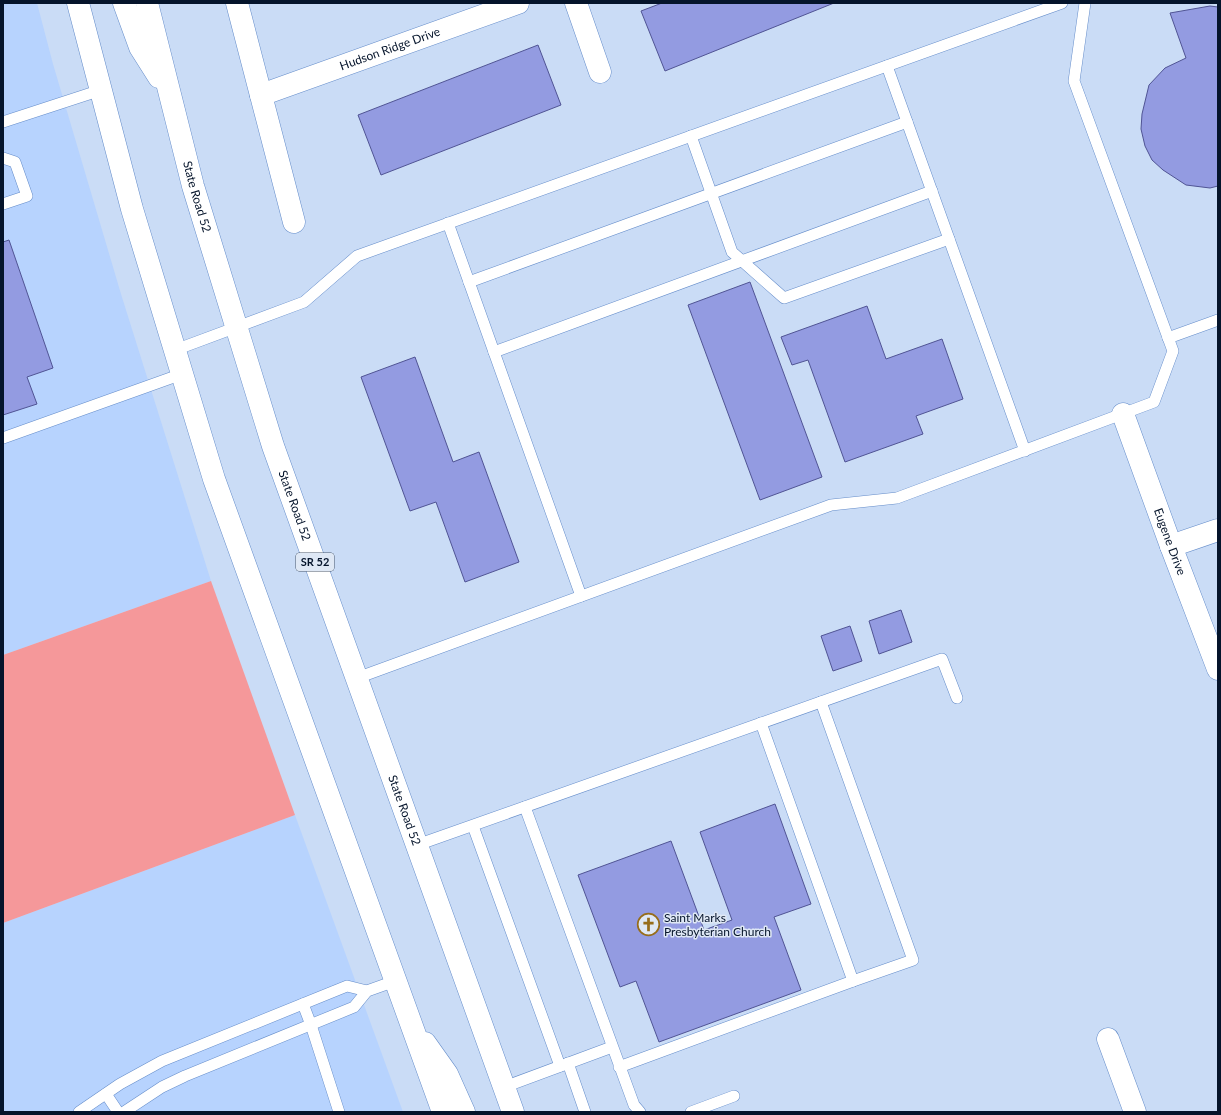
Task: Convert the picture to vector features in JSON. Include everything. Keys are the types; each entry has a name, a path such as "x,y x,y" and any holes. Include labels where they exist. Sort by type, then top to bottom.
{"main road":[{"path":"78,3 132,209 214,479 442,1112"},
{"path":"124,3 140,47 171,97"},
{"name":"State Road 52","path":"147,3 193,186 273,446 513,1112"},
{"path":"237,3 294,222"},
{"name":"Hudson Ridge Drive","path":"261,95 518,3"},
{"path":"576,3 600,72"},
{"name":"Eugene Drive","path":"1123,414 1218,669"},
{"path":"1171,546 1218,530"},
{"path":"410,1023 447,1074 464,1112"},
{"path":"1108,1039 1135,1112"}],"lane":[{"path":"175,350 304,302 357,256 1062,3"},
{"path":"357,678 831,505 897,498 1154,402 1173,351 1074,81 1086,3"},
{"path":"887,66 1025,450"},
{"path":"3,122 101,90"},
{"path":"469,282 907,122"},
{"path":"691,136 732,252 784,298 949,239"},
{"path":"3,158 15,162 27,196 3,204"},
{"path":"494,352 932,191"},
{"path":"448,223 581,596"},
{"path":"1168,338 1218,320"},
{"path":"3,438 182,374"},
{"path":"417,845 942,658 957,698"},
{"path":"619,1066 913,960 821,702"},
{"path":"761,723 853,981"},
{"path":"525,807 619,1066 634,1105 640,1112"},
{"path":"473,826 564,1065 585,1112"},
{"path":"124,1112 162,1087 185,1076 354,1007 367,991 395,981"},
{"path":"79,1112 120,1084 162,1061 347,986 367,991"},
{"path":"303,1004 340,1112"},
{"path":"504,1087 612,1047"},
{"path":"106,1094 118,1112"},
{"path":"690,1112 734,1096"}],"shaded area":[{"path":"3,3 37,3 53,64 121,294 211,581 3,655"},
{"path":"211,581 295,815 3,923 3,655"},
{"path":"295,815 403,1112 3,1112 3,923"}],"building":[{"path":"662,3 834,3 665,71 641,11"},
{"path":"1210,6 1218,7 1218,186 1210,188 1186,185 1163,170 1152,160 1145,146 1141,129 1142,114 1149,85 1165,68 1186,58 1170,13"},
{"path":"538,45 561,105 381,175 358,115"},
{"path":"9,240 53,368 27,377 37,404 3,415 3,242"},
{"path":"750,282 822,477 760,500 688,305"},
{"path":"867,306 886,359 942,339 963,399 916,416 923,434 845,462 808,360 792,365 781,337"},
{"path":"415,357 453,462 479,452 519,562 465,582 436,502 410,511 361,377"},
{"path":"901,610 912,642 879,654 869,621"},
{"path":"850,626 862,661 833,671 821,636"},
{"name":"Saint Marks Presbyterian Church","path":"775,804 811,904 774,917 801,990 659,1042 636,981 620,987 578,875 671,841 704,930 732,920 700,832"}],"place":[{"name":"Saint Marks Presbyterian Church","path":"649,925"}]}
